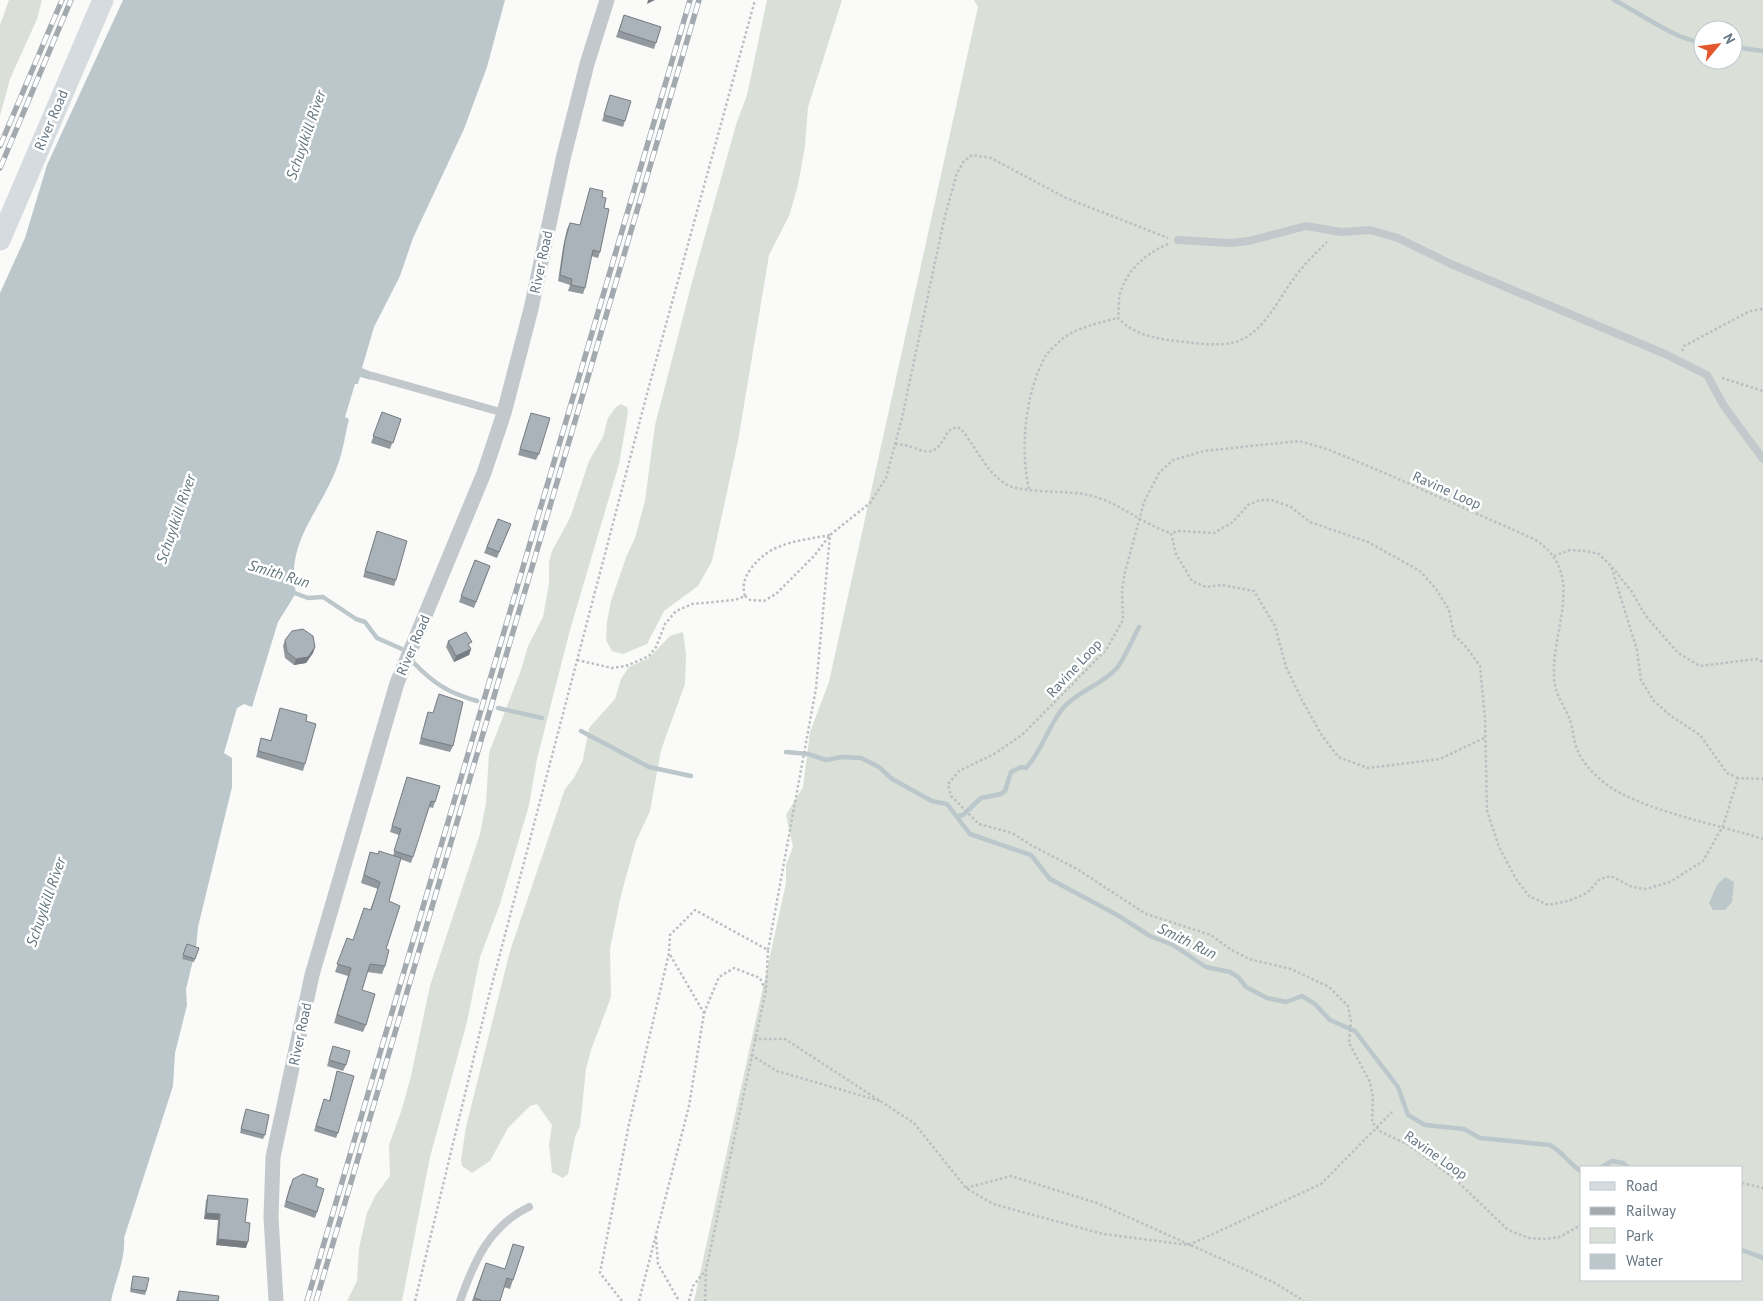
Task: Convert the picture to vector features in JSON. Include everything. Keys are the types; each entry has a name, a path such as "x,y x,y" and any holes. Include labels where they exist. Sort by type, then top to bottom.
{"street":[{"name":"River Road","path":"0,240 103,0"},
{"name":"River Road","path":"276,1301 271,1217 273,1157 312,975 397,683 477,490 504,413 532,309 581,87 607,0"}],"lane":[{"path":"1178,240 1230,243 1249,241 1306,226 1340,232 1370,230 1398,238 1451,264 1678,360 1707,375 1724,406 1763,459"},
{"path":"372,376 504,413"},
{"path":"460,1301 473,1265 490,1237 505,1221 528,1207"}],"path":[{"path":"415,1301 460,1109 577,660 713,148 755,0"},
{"path":"830,536 791,542 766,552 746,576 743,586 745,596 750,600 764,601 776,594 814,556 830,536 861,512 876,495 886,478 944,220 957,173 964,161 972,155 991,158 1066,198 1142,230 1178,240"},
{"path":"1178,240 1161,247 1133,268 1120,294 1118,318 1126,327 1137,333 1173,341 1211,344 1232,342 1248,336 1260,325 1311,257 1340,232"},
{"path":"1678,360 1684,346 1750,311 1763,309"},
{"path":"1029,489 1025,471 1029,409 1036,380 1046,355 1063,339 1084,327 1118,318"},
{"path":"1707,375 1732,380 1763,391"},
{"path":"895,444 911,446 917,450 929,452 937,448 944,441 948,431 957,427 966,434 1000,480 1012,488 1100,498 1158,530 1171,533 1180,531 1214,533 1232,522 1248,505 1260,500 1272,500 1291,507 1310,522 1368,542 1420,571 1436,589 1450,610 1454,635 1468,648 1480,666 1485,718 1487,811 1499,847 1516,878 1529,896 1548,905 1568,901 1587,893 1600,878 1610,876 1632,887 1646,889 1670,882 1703,861 1723,826 1738,778"},
{"name":"Ravine Loop","path":"1554,556 1534,540 1387,474 1327,449 1299,441 1204,450 1173,460 1159,473 1138,518 1122,589 1123,620 1117,634 1088,669 1022,735 994,754 959,771 950,779 949,790 962,809 984,827 1006,829 1031,845 1067,863 1146,914 1211,935 1230,949 1249,959 1291,969 1329,987 1348,1006 1351,1021 1351,1050 1370,1082 1373,1098 1372,1122 1381,1132 1417,1150 1456,1179 1508,1230 1529,1238 1545,1240 1560,1236 1580,1225"},
{"path":"1171,533 1176,554 1192,581 1206,587 1222,585 1254,591 1275,626 1286,666 1302,700 1321,734 1338,757 1368,768 1440,759 1484,738"},
{"path":"705,1301 706,1270 742,1113 754,1039 766,990 768,950 816,688 830,536"},
{"path":"1763,662 1747,660 1700,666 1678,653 1645,615 1632,592 1599,554 1570,550 1554,556 1562,573 1564,587 1554,674 1555,689 1569,718 1578,754 1588,769 1608,786 1667,811 1763,839"},
{"path":"1610,566 1637,650 1642,680 1654,701 1671,716 1700,735 1727,773 1738,778 1763,779"},
{"path":"577,660 612,668 626,666 649,656 656,647 665,624 676,611 692,604 735,600 745,596"},
{"path":"622,1301 600,1273 630,1124 669,953 670,935 695,910 768,950"},
{"path":"669,953 704,1013"},
{"path":"639,1301 689,1106 704,1013 719,977 734,968 760,978 766,990"},
{"path":"754,1039 785,1039 914,1123 966,1188 993,1204 1103,1234 1189,1245 1321,1184 1392,1112"},
{"path":"751,1055 777,1071 883,1102"},
{"path":"966,1188 1011,1176 1097,1203 1275,1283 1304,1301"},
{"path":"1743,1183 1763,1188"},
{"path":"656,1233 658,1264 679,1301"},
{"path":"689,1301 693,1286 706,1270"}],"green space":[{"path":"9,0 42,0 37,19 10,79 0,116 0,25"},
{"path":"767,0 842,0 808,107 805,146 798,185 789,216 769,255 738,441 712,561 698,586 664,611 647,644 623,654 612,651 606,640 611,601 635,538 645,501 655,425 692,282 736,125 747,95"},
{"path":"974,0 1763,0 1763,1301 694,1301 786,883 786,865 793,847 786,815 803,787 810,732 829,682 978,7"},
{"path":"621,404 627,407 628,413 619,464 570,630 537,759 529,805 500,904 480,957 467,1022 430,1157 402,1301 347,1301 357,1281 359,1248 367,1213 375,1196 390,1176 389,1145 411,1076 430,986 480,834 486,803 489,753 521,670 528,646 543,617 552,551 570,518 589,461 603,437 608,418 616,407"},
{"path":"683,632 686,654 685,684 661,750 650,811 636,841 621,895 610,949 611,997 591,1050 586,1069 580,1126 575,1137 568,1174 563,1178 552,1172 549,1145 552,1125 537,1104 530,1106 508,1128 490,1161 472,1173 462,1166 461,1160 466,1127 510,951 565,789 574,778 583,760 589,728 615,699 621,679 629,667 649,658 670,636"}],"water":[{"name":"Schuylkill River","path":"123,0 505,0 487,67 464,129 413,238 400,276 374,327 362,368 374,373 371,380 360,377 358,384 355,384 345,417 349,419 339,461 300,542 294,575 296,593 278,622 252,707 244,704 237,708 224,753 232,758 232,787 198,927 196,948 186,989 187,1005 175,1053 173,1086 124,1238 122,1261 111,1301 0,1301 0,293 25,238 47,165"},
{"path":"1725,877 1734,882 1732,902 1725,910 1713,910 1709,903 1717,885"}],"building":[{"path":"624,15 661,27 656,43 619,31"},
{"path":"610,95 631,101 625,121 604,115"},
{"path":"590,188 603,191 602,197 606,198 604,208 609,209 600,252 593,250 585,288 571,285 572,279 560,275 565,241 570,223 580,225"},
{"path":"382,412 401,419 393,443 373,436"},
{"path":"531,413 550,418 539,454 520,449"},
{"path":"498,519 511,524 499,552 487,547"},
{"path":"377,531 407,541 396,580 365,571"},
{"path":"475,560 490,566 476,602 461,596"},
{"path":"303,629 313,636 315,647 308,657 296,659 287,652 285,640 292,631"},
{"path":"466,632 472,642 468,644 471,649 456,656 448,641"},
{"path":"439,694 463,702 453,746 421,738 428,712 433,713"},
{"path":"280,708 307,715 306,721 316,724 305,764 258,751 261,738 271,741"},
{"path":"407,777 440,786 435,802 431,801 413,857 394,851 401,829 392,826"},
{"path":"379,851 401,858 389,901 400,906 386,949 389,950 385,966 370,964 362,990 375,994 366,1025 337,1015 351,968 337,964 347,938 353,940 364,908 371,910 380,882 364,875 370,852 378,854"},
{"path":"187,944 199,948 195,959 183,955"},
{"path":"333,1046 350,1051 346,1065 329,1060"},
{"path":"337,1071 354,1076 338,1133 316,1126 324,1099 330,1101"},
{"path":"246,1109 269,1115 265,1135 241,1129"},
{"path":"303,1174 318,1179 316,1186 324,1189 317,1212 286,1201 293,1179"},
{"path":"208,1195 248,1199 245,1222 250,1223 248,1242 218,1239 220,1214 206,1213"},
{"path":"513,1244 524,1247 513,1280 507,1278 500,1301 481,1301 474,1298 486,1263 505,1269"},
{"path":"133,1276 149,1278 146,1291 131,1289"},
{"path":"179,1291 219,1296 218,1301 178,1301"}],"waterway":[{"path":"1614,0 1669,31 1693,40"},
{"path":"1743,48 1763,51"},
{"name":"Smith Run","path":"292,592 308,598 323,597 356,619 365,622 377,638 402,649"},
{"path":"958,816 963,815 981,798 1001,794 1005,791 1011,772 1021,767 1026,768 1031,762 1055,719 1066,705 1117,668 1139,627"},
{"name":"Smith Run","path":"414,663 428,677 442,687 477,701"},
{"name":"Smith Run","path":"498,708 542,718"},
{"name":"Smith Run","path":"581,731 649,767 691,776"},
{"name":"Smith Run","path":"786,752 808,754 826,760 842,757 861,758 879,767 892,779 932,801 947,804 970,834 1031,855 1050,879 1119,916 1150,936 1173,945 1206,967 1230,972 1238,977 1246,987 1267,998 1286,1002 1302,996 1315,1004 1330,1020 1355,1031 1398,1087 1408,1115 1425,1125 1464,1129 1480,1138 1550,1145 1580,1170"},
{"name":"Smith Run","path":"1604,1166 1612,1161 1623,1163 1627,1166"},
{"name":"Smith Run","path":"1743,1250 1763,1258"}],"railway":[{"path":"0,146 62,0"},
{"path":"0,168 71,0"},
{"path":"307,1301 690,0"},
{"path":"316,1301 699,0"}]}
